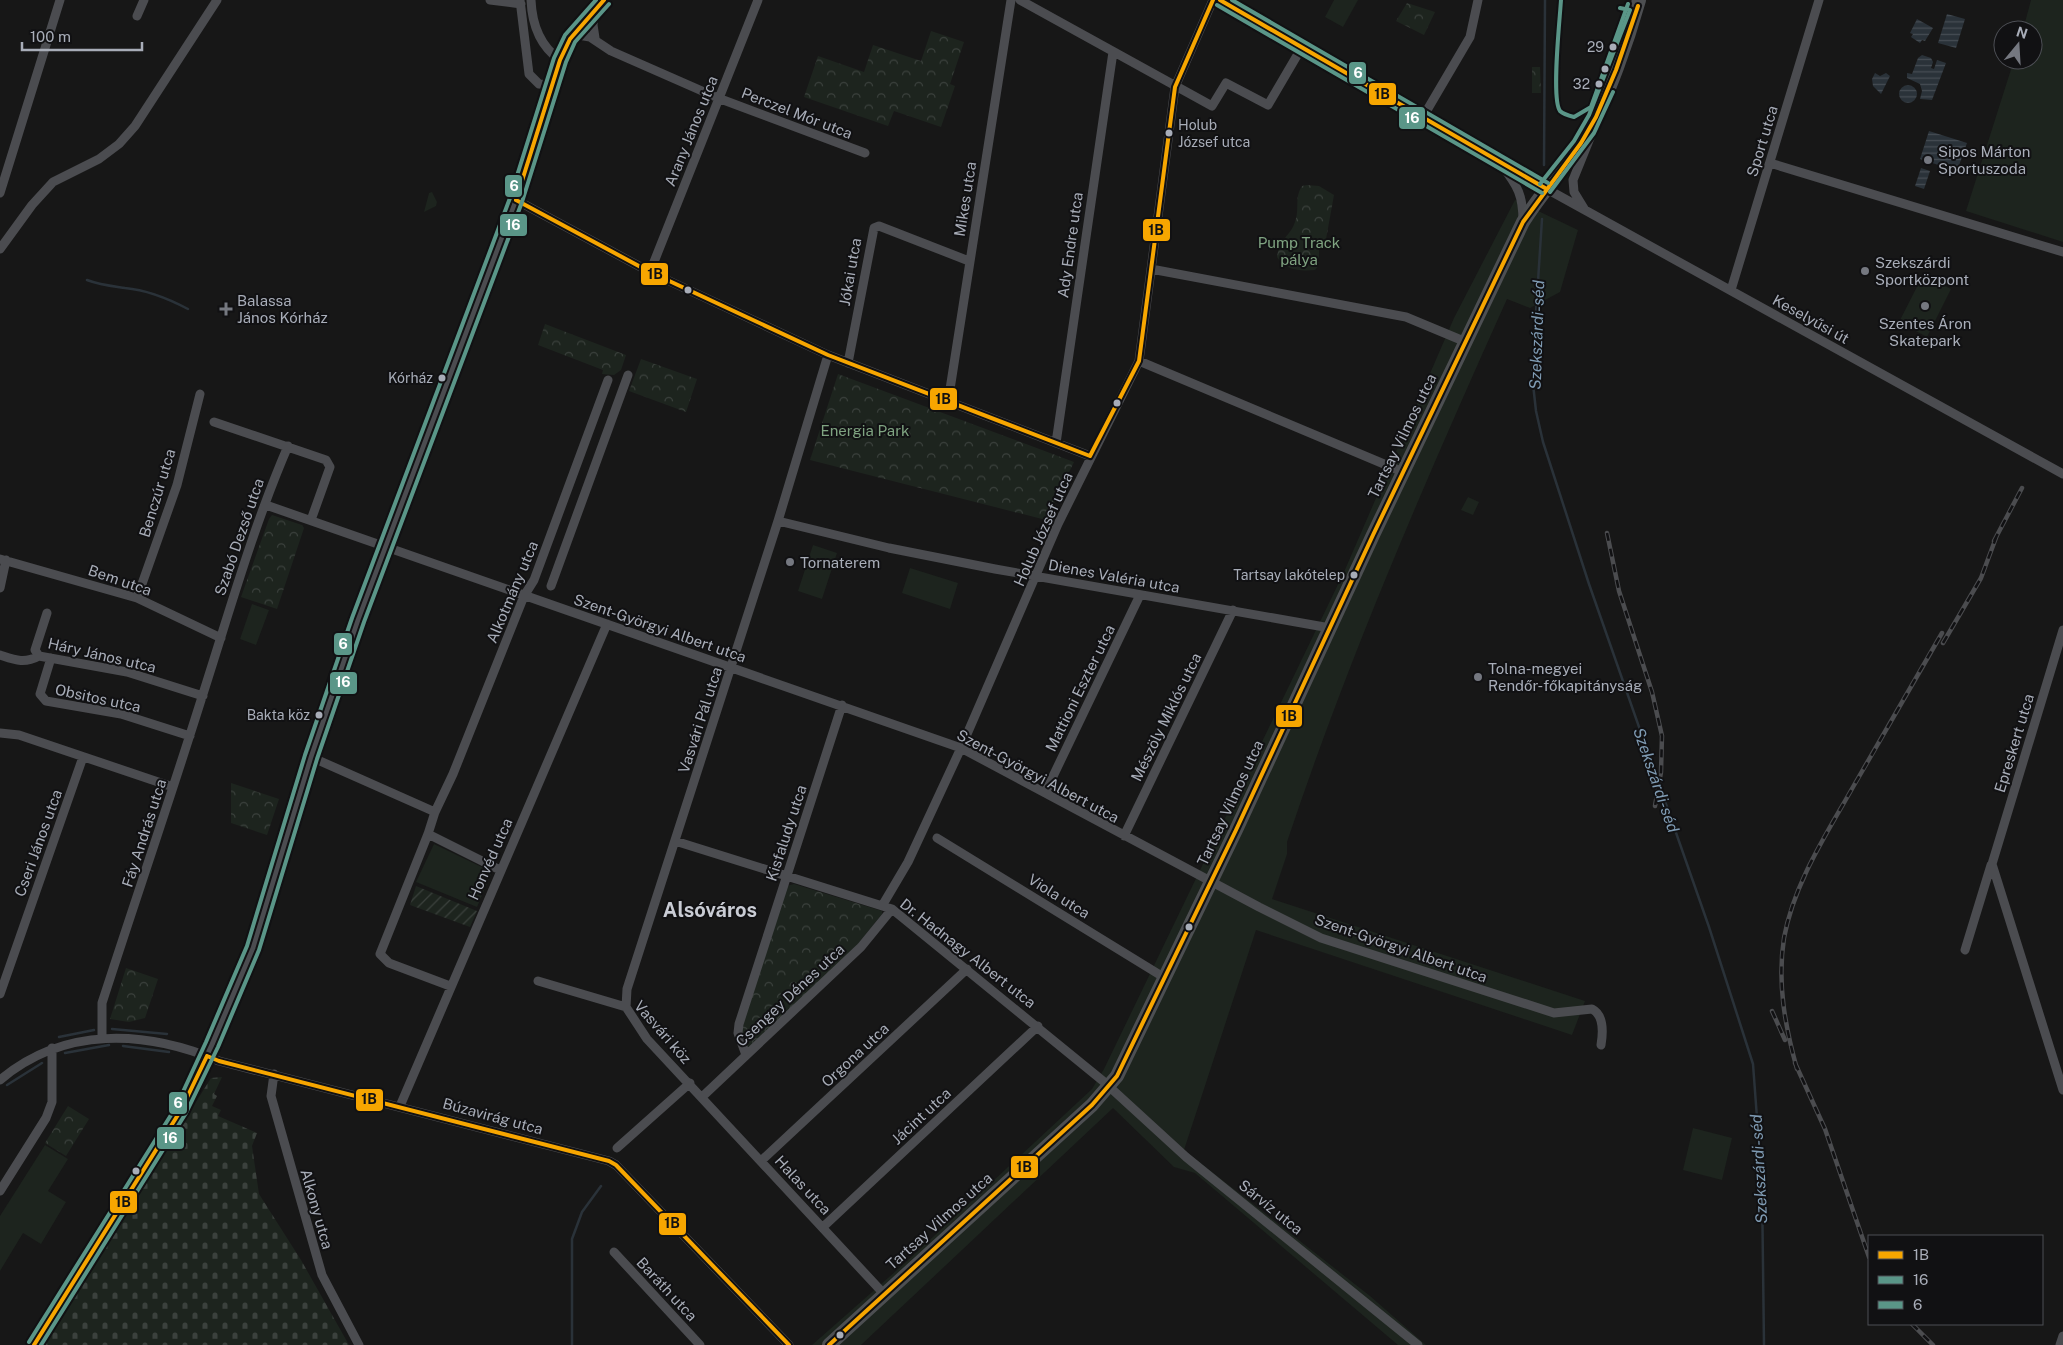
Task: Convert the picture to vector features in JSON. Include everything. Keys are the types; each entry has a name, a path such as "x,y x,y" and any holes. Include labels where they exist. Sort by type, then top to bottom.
{"main road":[{"name":"Tartsay Vilmos utca","path":"829,1345 1092,1105 1109,1086 1136,1039 1523,222 1545,188 1579,145 1595,118 1639,0"}],"street":[{"path":"0,193 35,74 60,0"},
{"path":"137,16 144,0"},
{"path":"0,249 32,205 53,182 99,160 119,144 135,126 217,0"},
{"path":"490,0 520,2 529,74 539,84 552,85"},
{"path":"531,0 539,37 548,51 560,60"},
{"path":"34,1345 181,1110 207,1056 253,948 310,757 386,546 516,200 560,60 570,39 604,0"},
{"name":"Arany János utca","path":"650,272 758,0"},
{"name":"Mikes utca","path":"948,402 1011,0"},
{"path":"1020,0 1212,106 1226,82 1268,105 1302,47"},
{"name":"Holub József utca","path":"961,748 1058,524 1090,456 1139,362 1175,87 1213,0"},
{"name":"Keselyűsi út","path":"1220,0 1545,188 2063,474"},
{"path":"1423,117 1470,37 1478,0"},
{"name":"Sport utca","path":"1731,290 1819,0"},
{"path":"570,39 578,36 595,38 593,25 595,10"},
{"name":"Perczel Mór utca","path":"595,38 611,51 718,98 865,153"},
{"name":"Ady Endre utca","path":"1056,443 1113,52"},
{"path":"1585,210 1574,192 1573,180 1590,141 1595,118"},
{"path":"1499,162 1519,190 1523,201 1523,222"},
{"path":"1770,163 2063,252"},
{"path":"516,200 650,272 828,355 1090,456"},
{"name":"Jókai utca","path":"848,363 874,228 879,226 969,260"},
{"path":"1150,270 1406,316 1466,342"},
{"name":"Vasvári Pál utca","path":"626,1007 627,989 778,521 828,355"},
{"path":"1139,362 1403,472"},
{"path":"551,586 628,375"},
{"name":"Alkotmány utca","path":"428,834 435,812 453,774 524,596 534,580 608,380"},
{"name":"Benczúr utca","path":"136,598 177,485 200,394"},
{"path":"214,422 326,460 330,467 311,520"},
{"name":"Szabó Dezső utca","path":"221,638 234,593 273,481 288,446"},
{"name":"Szent-Györgyi Albert utca","path":"266,505 961,748 1211,882 1321,938 1554,1013 1586,1008 1595,1010 1601,1021 1601,1045"},
{"name":"Dienes Valéria utca","path":"778,521 898,550 1036,577 1330,628"},
{"name":"Bem utca","path":"0,588 3,560 136,598 221,638"},
{"name":"Mattioni Eszter utca","path":"1045,793 1140,594"},
{"name":"Mészöly Miklós utca","path":"1124,836 1233,610"},
{"name":"Háry János utca","path":"47,613 35,650 39,656 127,672 203,696"},
{"name":"Honvéd utca","path":"400,1106 607,624"},
{"name":"Epreskert utca","path":"1965,950 2063,630"},
{"name":"Fáy András utca","path":"102,1038 102,1003 221,638"},
{"path":"0,655 21,662 30,661 39,656"},
{"name":"Obsitos utca","path":"51,658 40,694 46,702 121,714 190,736"},
{"name":"Kisfaludy utca","path":"746,1055 738,1033 739,1024 842,706"},
{"path":"0,733 11,733 173,787"},
{"path":"882,906 908,862 961,748"},
{"path":"310,757 435,812"},
{"name":"Cseri János utca","path":"0,994 83,758"},
{"path":"450,986 389,963 380,954 428,834 500,870"},
{"name":"Viola utca","path":"937,838 1165,978"},
{"name":"Dr. Hadnagy Albert utca","path":"675,841 786,878 892,909 1038,1026 1109,1086"},
{"path":"1992,864 2063,1090"},
{"name":"Csengey Dénes utca","path":"702,1096 860,946 892,909"},
{"name":"Orgona utca","path":"761,1161 967,969"},
{"name":"Vasvári köz","path":"538,981 626,1007 647,1039 702,1096"},
{"name":"Jácint utca","path":"824,1227 1038,1026"},
{"name":"Búzavirág utca","path":"0,1080 18,1066 52,1048 73,1042 116,1037 157,1041 219,1061 604,1159 616,1164 789,1345"},
{"path":"0,1191 46,1118 52,1102 52,1048"},
{"name":"Alkony utca","path":"274,1074 270,1096 316,1257 322,1275 358,1345"},
{"path":"617,1148 690,1084"},
{"name":"Sárvíz utca","path":"1109,1086 1186,1157 1418,1345"},
{"name":"Halas utca","path":"702,1096 884,1294"},
{"name":"Baráth utca","path":"614,1252 700,1345"},
{"path":"2060,1345 2063,1336"}],"green space":[{"path":"1232,0 1238,0 1285,27 1283,30"},
{"path":"1334,0 1358,0 1343,27 1325,17"},
{"path":"2031,0 2063,0 2063,242 1966,211 2011,70 2043,70 2043,20 2026,20"},
{"path":"1407,3 1435,12 1424,35 1396,21"},
{"path":"931,31 964,42 950,84 955,86 941,127 894,111 888,126 804,97 818,56 864,72 873,45 921,61"},
{"path":"1532,67 1540,67 1541,93 1532,93"},
{"name":"Pump Track pálya","path":"1302,186 1319,186 1334,195 1326,239 1319,247 1319,265 1315,270 1299,270 1289,268 1277,257 1280,245 1295,222 1300,190"},
{"path":"432,192 437,202 436,206 424,212 429,193"},
{"path":"1515,200 1578,230 1560,292 1530,308 1507,299 1419,500 1363,635 1336,704 1287,842 1287,854 1272,899 1585,1001 1572,1035 1256,930 1184,1150 1370,1296 1426,1345 1398,1345 1195,1173 1174,1167 1113,1108 861,1345 812,1345 905,1263 1092,1089 1104,1069 1344,572 1454,318"},
{"name":"Szentes Áron Skatepark","path":"1923,275 1951,289 1927,337 1899,322"},
{"path":"545,324 626,355 621,370 614,375 602,374 603,370 538,345"},
{"path":"641,359 697,379 686,412 629,391"},
{"name":"Energia Park","path":"838,374 1074,462 1046,520 810,460"},
{"path":"1468,497 1479,502 1473,515 1461,510"},
{"path":"272,515 302,525 304,528 277,609 241,597"},
{"path":"813,545 837,553 822,599 798,591"},
{"path":"910,568 958,583 950,609 902,593"},
{"path":"252,604 269,610 256,645 240,639"},
{"path":"231,783 279,799 267,835 231,823"},
{"path":"434,844 492,872 477,907 416,882"},
{"path":"794,884 882,911 882,914 853,950 747,1051 741,1031 744,1020 787,886"},
{"path":"416,886 477,911 470,927 410,905"},
{"path":"126,968 158,979 145,1018 129,1022 110,1019"},
{"path":"222,1077 214,1094 217,1096 212,1106 221,1110 218,1116 257,1133 252,1146 259,1194 301,1260 349,1345 44,1345 211,1078"},
{"path":"68,1106 89,1119 66,1156 45,1143"},
{"path":"1693,1128 1732,1138 1722,1180 1683,1170"},
{"path":"45,1145 68,1159 48,1191 66,1202 41,1244 23,1233 0,1271 0,1216"}],"shaded area":[{"path":"1947,14 1965,19 1956,48 1938,43"},
{"path":"1917,19 1933,28 1925,41 1922,40 1920,43 1911,37 1913,34 1910,33"},
{"path":"1922,55 1931,58 1933,62 1931,68 1934,69 1937,60 1946,63 1932,100 1920,99 1922,91 1920,84 1907,78 1907,73 1912,74 1918,58"},
{"path":"1875,73 1880,76 1886,73 1890,76 1881,94 1873,86 1872,79"},
{"path":"1908,85 1914,88 1917,94 1914,100 1908,103 1902,100 1899,94 1902,88"},
{"path":"1929,131 1967,143 1957,171 1920,159"},
{"path":"1921,168 1930,171 1924,189 1915,186"}],"waterway":[{"name":"Szekszárdi-séd","path":"1544,165 1545,0"},
{"name":"Szekszárdi-séd","path":"1542,219 1532,375 1536,411 1543,442 1589,584 1709,927 1753,1064 1762,1186 1764,1345"},
{"path":"87,280 150,293 166,298 188,309"},
{"path":"112,1029 167,1034"},
{"path":"59,1037 94,1030"},
{"path":"65,1053 109,1045"},
{"path":"123,1046 169,1052"},
{"path":"7,1085 42,1063"},
{"path":"572,1345 572,1239 582,1212 601,1186"}],"railway":[{"path":"1994,541 2022,488"},
{"path":"1607,533 1619,591 1652,692 1662,736 1661,772 1655,806"},
{"path":"1943,643 1981,578 1997,535"},
{"path":"1797,1069 1783,1004 1781,971 1784,938 1795,898 1822,841 1942,633"},
{"path":"1772,1011 1785,1040"},
{"path":"1795,1063 1825,1129 1868,1254"},
{"path":"1913,1325 1933,1345"}],"transit line":[{"name":"6","path":"29,1342 176,1107 247,946 305,755 352,618 510,198 554,58 565,35 596,0"},
{"name":"1B","path":"516,200 560,60 570,39 604,0"},
{"name":"1B","path":"1090,456 1139,361 1175,87 1213,0"},
{"name":"1B","path":"1220,0 1545,188"},
{"name":"6","path":"1232,0 1548,183"},
{"name":"16","path":"1561,0 1556,75 1557,104 1561,112 1574,117 1591,107 1628,4"},
{"name":"16","path":"41,1345 186,1113 218,1047 259,950 317,759 364,622 522,202 566,62 575,42 609,4"},
{"name":"16","path":"1217,5 1542,193"},
{"name":"1B","path":"829,1345 1092,1105 1117,1076 1236,830 1373,535 1523,222 1581,143 1596,117 1616,70 1638,6"},
{"name":"6","path":"1540,184 1574,141 1589,115 1630,10 1620,8"},
{"name":"16","path":"1550,192 1594,133 1613,92"},
{"name":"1B","path":"516,200 650,272 828,355 1090,456"},
{"name":"1B","path":"207,1056 219,1061 609,1161 616,1165 789,1345"},
{"name":"1B","path":"34,1345 181,1110 207,1056"}],"place":[{"name":"29","path":"1613,47"},
{"name":"32","path":"1599,84"},
{"name":"Holub József utca","path":"1169,133"},
{"name":"Sipos Márton Sportuszoda","path":"1928,160"},
{"name":"Szekszárdi Sportközpont","path":"1865,271"},
{"name":"Szentes Áron Skatepark","path":"1925,306"},
{"name":"Balassa János Kórház","path":"226,309"},
{"name":"Kórház","path":"442,378"},
{"name":"Tornaterem","path":"790,562"},
{"name":"Tartsay lakótelep","path":"1354,575"},
{"name":"Tolna-megyei Rendőr-főkapitányság","path":"1478,677"},
{"name":"Bakta köz","path":"319,715"}],"district":[{"name":"Alsóváros","path":"710,910"}]}
